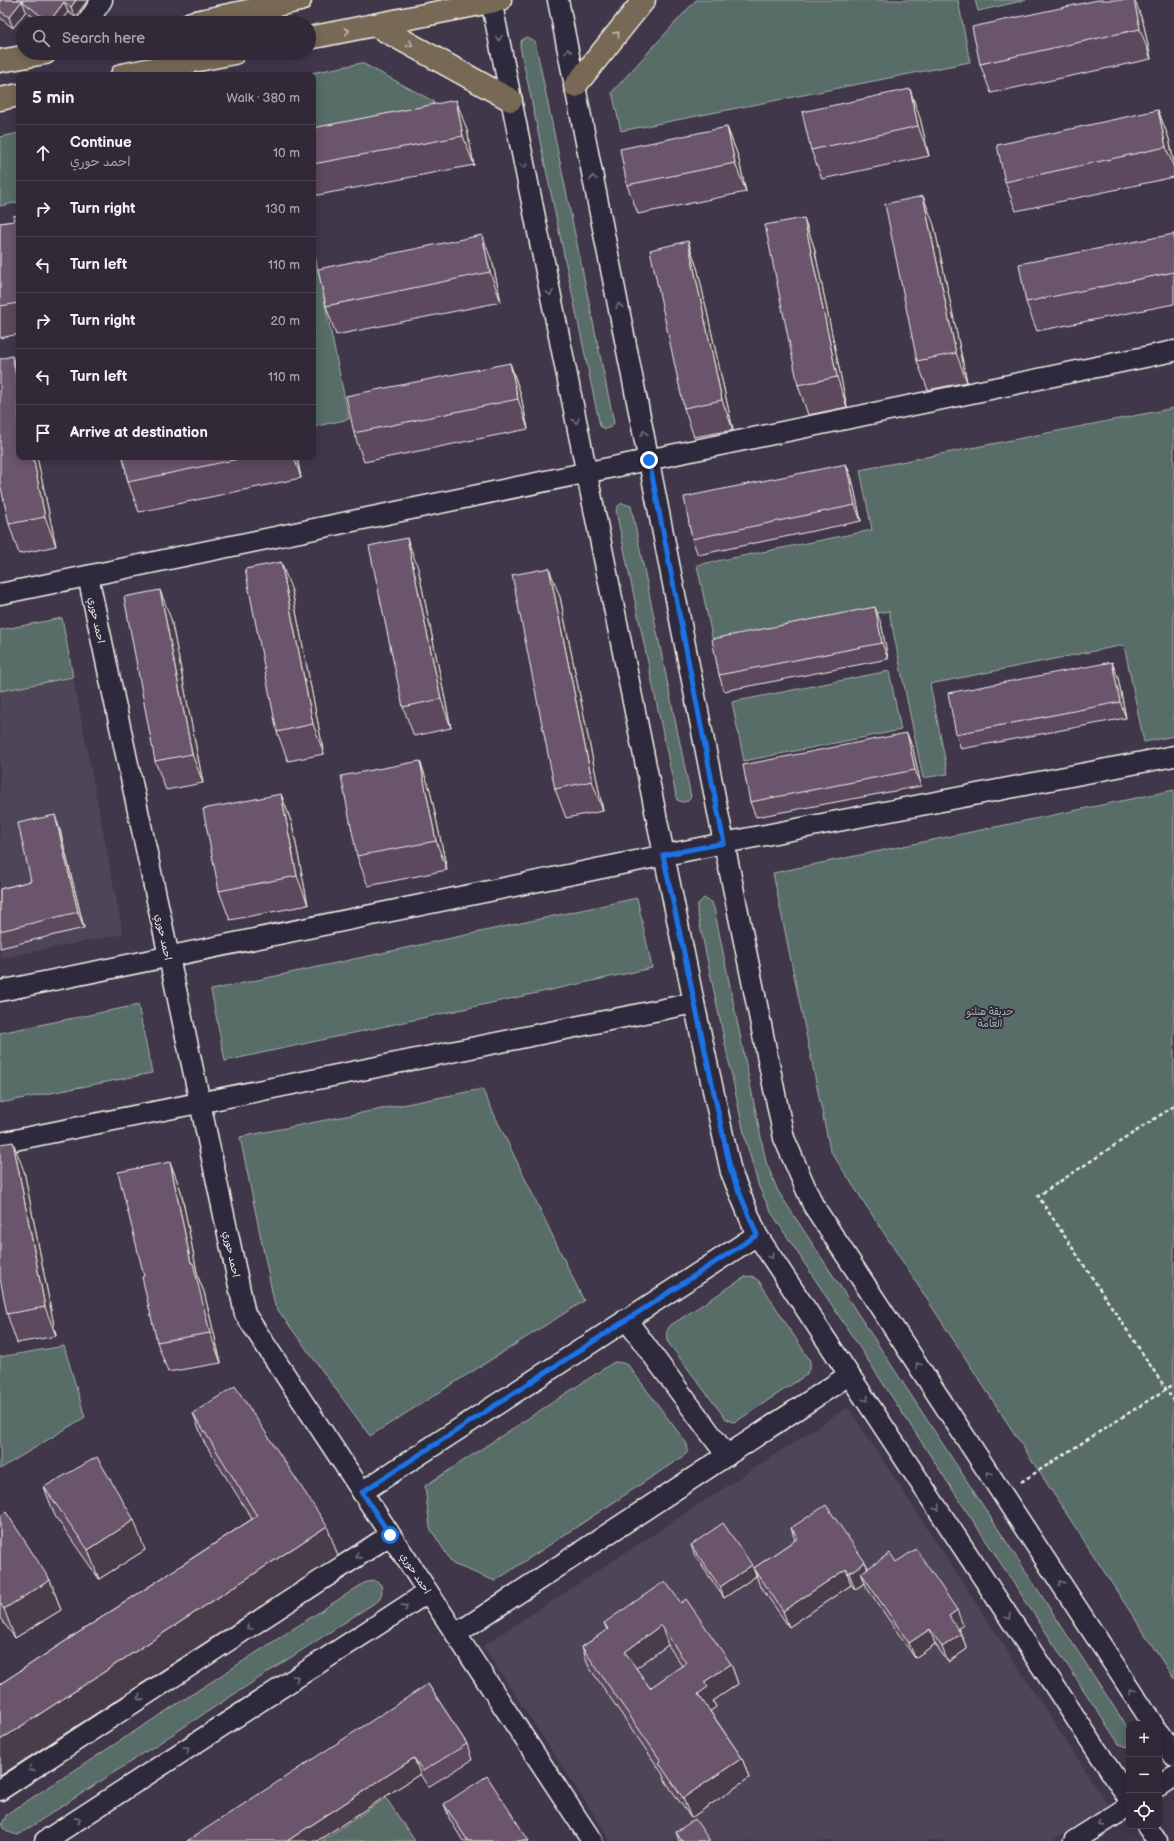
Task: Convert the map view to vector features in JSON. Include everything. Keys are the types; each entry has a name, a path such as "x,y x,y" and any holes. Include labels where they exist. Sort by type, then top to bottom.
{"main road":[{"path":"224,16 300,0"},
{"path":"575,86 644,0"},
{"path":"316,37 494,1"},
{"path":"375,25 511,100"},
{"path":"0,61 16,58"},
{"path":"137,72 198,60"},
{"path":"0,99 16,96"}],"street":[{"path":"92,16 102,0"},
{"path":"558,0 724,843 784,1138 813,1205 1151,1721"},
{"path":"494,1 511,100 663,855 731,1172 757,1235 1126,1795"},
{"path":"0,594 1174,351"},
{"name":"احمد حوري","path":"88,576 244,1314 592,1841"},
{"path":"0,991 663,855 1174,756"},
{"path":"0,1143 694,1003"},
{"path":"362,1492 757,1235"},
{"path":"626,1319 726,1456"},
{"path":"456,1634 849,1375"},
{"path":"0,1790 390,1535"},
{"path":"45,1841 428,1592"},
{"path":"1162,1738 1174,1756"},
{"path":"1162,1784 1174,1776"},
{"path":"1074,1841 1126,1808"},
{"path":"1149,1829 1157,1841"}],"path":[{"path":"1174,1106 1038,1196 1174,1401"},
{"path":"1002,1494 1174,1384"}],"shaded area":[{"path":"73,677 123,934 0,958 0,691"},
{"path":"848,1407 1108,1805 1051,1841 611,1841 483,1646"}],"green space":[{"path":"696,0 958,0 970,62 621,131 612,92"},
{"path":"975,0 1026,0 978,11"},
{"path":"526,37 535,41 614,423 611,427 605,429 600,426 520,46 521,41"},
{"path":"362,63 433,101 437,116 316,141 316,72"},
{"path":"16,134 16,203 0,206 0,137"},
{"path":"316,260 349,419 316,426"},
{"path":"1174,408 1174,736 1144,742 1124,645 930,684 948,774 923,778 889,611 714,646 697,565 872,530 860,470"},
{"path":"622,503 631,506 691,797 688,801 682,802 677,800 616,511 618,506"},
{"path":"62,618 73,677 0,691 0,630"},
{"path":"889,671 901,730 744,761 732,702"},
{"name":"حديقة هنلنو العامة","path":"1174,790 1174,1679 830,1150 773,873"},
{"path":"637,898 652,968 225,1061 211,990"},
{"path":"704,898 712,903 714,908 766,1162 778,1191 1126,1725 1126,1747 1119,1744 771,1212 759,1187 745,1138 697,911 697,905"},
{"path":"138,1005 152,1073 0,1103 0,1033"},
{"path":"482,1089 584,1301 370,1436 275,1306 240,1137"},
{"path":"752,1276 759,1281 810,1361 810,1367 806,1375 737,1421 732,1422 725,1418 667,1341 666,1337 668,1329 671,1325 745,1277"},
{"path":"64,1346 85,1417 0,1469 0,1357"},
{"path":"614,1362 628,1365 687,1444 688,1451 685,1455 495,1581 453,1564 430,1528 425,1486"},
{"path":"374,1580 381,1585 382,1592 379,1600 18,1835 10,1833 5,1829 2,1824 7,1814 364,1583"},
{"path":"386,1798 415,1841 321,1841"}],"building":[{"path":"0,0 76,0 71,7 64,2 54,16 41,16 22,1 9,17 0,11"},
{"path":"1098,0 1134,0 1140,29 980,64 972,27"},
{"path":"910,89 918,126 811,150 802,112"},
{"path":"456,100 463,136 316,163 316,127"},
{"path":"1158,110 1166,147 1005,182 997,145"},
{"path":"727,127 735,163 627,185 620,149"},
{"path":"923,196 956,353 917,361 885,204"},
{"path":"13,216 16,216 16,303 0,306 0,223 14,221"},
{"path":"804,218 837,377 798,385 765,225"},
{"path":"1174,234 1174,272 1026,302 1019,264"},
{"path":"482,235 490,272 326,306 318,269"},
{"path":"688,241 722,400 684,408 650,250"},
{"path":"12,356 16,375 16,460 34,460 45,517 9,524 0,483 0,359"},
{"path":"510,363 518,399 354,433 346,396"},
{"path":"124,460 234,460 128,482"},
{"path":"846,464 855,505 692,539 684,497"},
{"path":"407,538 441,699 403,707 369,546"},
{"path":"281,562 313,724 277,732 245,569"},
{"path":"549,568 592,781 555,789 512,575"},
{"path":"160,590 192,754 155,761 124,597"},
{"path":"875,607 882,643 719,675 712,639"},
{"path":"1112,662 1120,702 956,734 948,693"},
{"path":"907,733 915,770 750,802 743,765"},
{"path":"420,761 436,841 357,856 341,776"},
{"path":"281,794 297,876 219,891 203,809"},
{"path":"55,815 78,912 0,931 0,889 31,881 18,823"},
{"path":"13,1142 45,1307 7,1314 0,1278 0,1144"},
{"path":"170,1162 191,1263 193,1263 210,1333 157,1342 142,1277 144,1276 118,1172"},
{"path":"235,1386 327,1526 0,1740 0,1684 257,1516 193,1413"},
{"path":"97,1457 134,1520 88,1550 44,1487"},
{"path":"826,1505 865,1562 849,1573 846,1569 783,1611 754,1568 798,1538 791,1528"},
{"path":"6,1512 50,1580 4,1609 0,1603 0,1516"},
{"path":"723,1523 752,1565 720,1587 691,1545"},
{"path":"916,1549 957,1610 949,1616 961,1634 942,1647 930,1629 909,1643 861,1573 890,1553 896,1562"},
{"path":"665,1581 681,1603 686,1599 731,1664 704,1682 708,1687 698,1694 742,1758 683,1798 659,1763 661,1761 582,1647 608,1629 604,1623","holes":["661,1625 686,1663 650,1688 625,1652"]},
{"path":"428,1684 467,1744 423,1771 414,1758 287,1841 187,1841"},
{"path":"487,1776 529,1841 468,1841 444,1804"},
{"path":"695,1819 710,1841 682,1841 676,1832"}],"route":[{"path":"390,1535 362,1492 757,1235 731,1172 663,855 724,843 649,460"}]}
